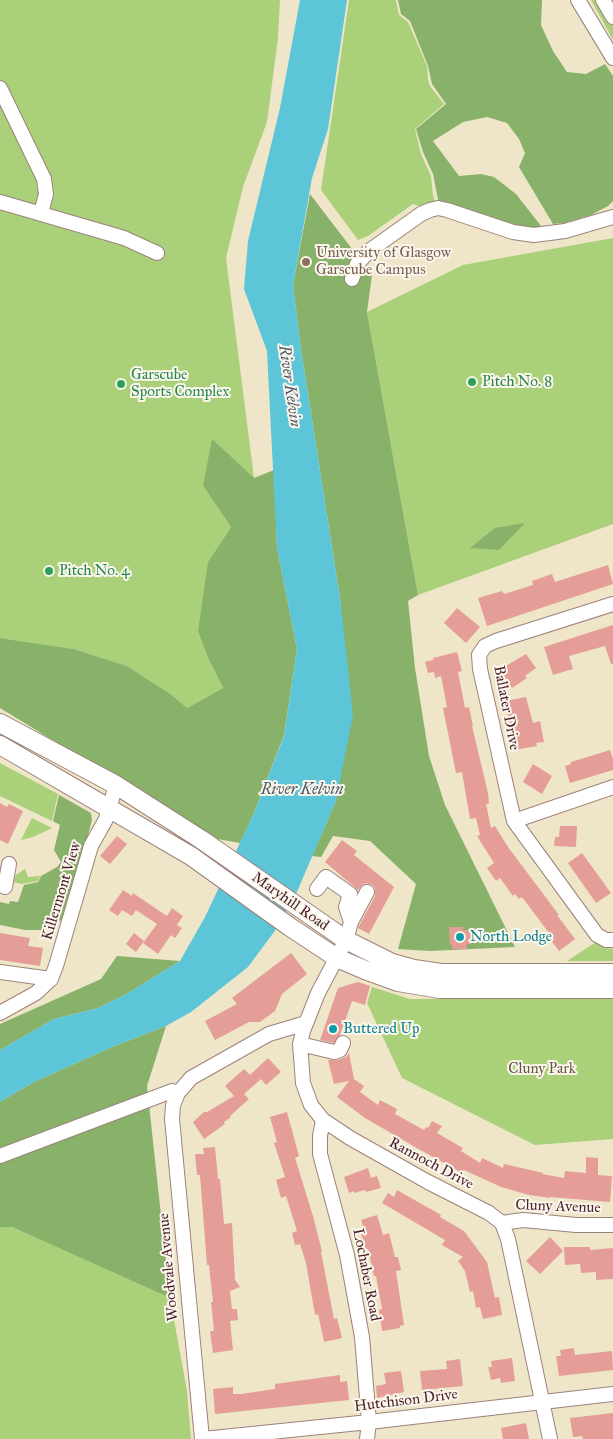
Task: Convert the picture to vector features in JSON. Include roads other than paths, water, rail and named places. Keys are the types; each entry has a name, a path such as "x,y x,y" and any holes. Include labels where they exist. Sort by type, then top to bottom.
{"main road":[{"name":"Maryhill Road","path":"0,723 116,785 202,840 346,940 392,963 414,969 441,981 613,989"},
{"name":"Maryhill Road","path":"0,745 191,856 336,958 365,970 398,982 613,973"},
{"path":"191,856 202,840"}],"street":[{"path":"578,0 613,58"},
{"path":"603,0 613,17"},
{"path":"0,88 44,178 46,194 41,213"},
{"path":"0,202 124,238 157,253"},
{"path":"352,279 357,264 369,251 421,214 438,208 513,232 534,235 564,231 613,217"},
{"name":"Ballater Drive","path":"514,821 480,669 480,655 485,646 613,604"},
{"name":"Killermont View","path":"51,979 91,846 106,819 116,785"},
{"path":"613,787 514,821 597,935 606,940 613,940"},
{"path":"5,887 9,864"},
{"path":"317,889 326,877 350,894 346,907 351,922"},
{"path":"351,922 367,892"},
{"name":"Rannoch Drive","path":"351,922 346,940 318,993 300,1044 303,1084 311,1105 323,1120 350,1138 428,1182 489,1213 502,1222"},
{"path":"0,972 51,979"},
{"path":"0,1013 36,993 51,979"},
{"path":"0,1156 172,1091 178,1093 191,1078 252,1043 279,1030 306,1023"},
{"path":"300,1044 334,1052 340,1050 343,1043"},
{"name":"Woodvale Avenue","path":"178,1093 173,1105 172,1119 202,1439"},
{"name":"Lochaber Road","path":"323,1120 320,1136 320,1154 347,1255 362,1336 369,1422 367,1439"},
{"name":"Cluny Avenue","path":"502,1222 523,1220 576,1226 613,1225"},
{"path":"502,1222 508,1239 550,1439"},
{"name":"Hutchison Drive","path":"202,1439 613,1394"}],"water":[{"name":"River Kelvin","path":"300,0 347,0 328,129 312,178 293,285 301,349 341,605 353,715 336,801 296,894 274,932 248,967 191,1012 166,1026 112,1047 32,1083 0,1102 0,1050 54,1019 98,1008 125,995 180,961 205,917 254,813 284,736 297,649 277,548 267,351 244,289 248,241 280,108"}],"place":[{"name":"University of Glasgow Garscube Campus","path":"306,262"},
{"name":"Pitch No. 8","path":"472,382"},
{"name":"Garscube Sports Complex","path":"121,384"},
{"name":"Pitch No. 4","path":"49,571"},
{"name":"North Lodge","path":"460,937"},
{"name":"Buttered Up","path":"333,1029"}],"park label":[{"name":"Cluny Park","path":"542,1069"}]}
